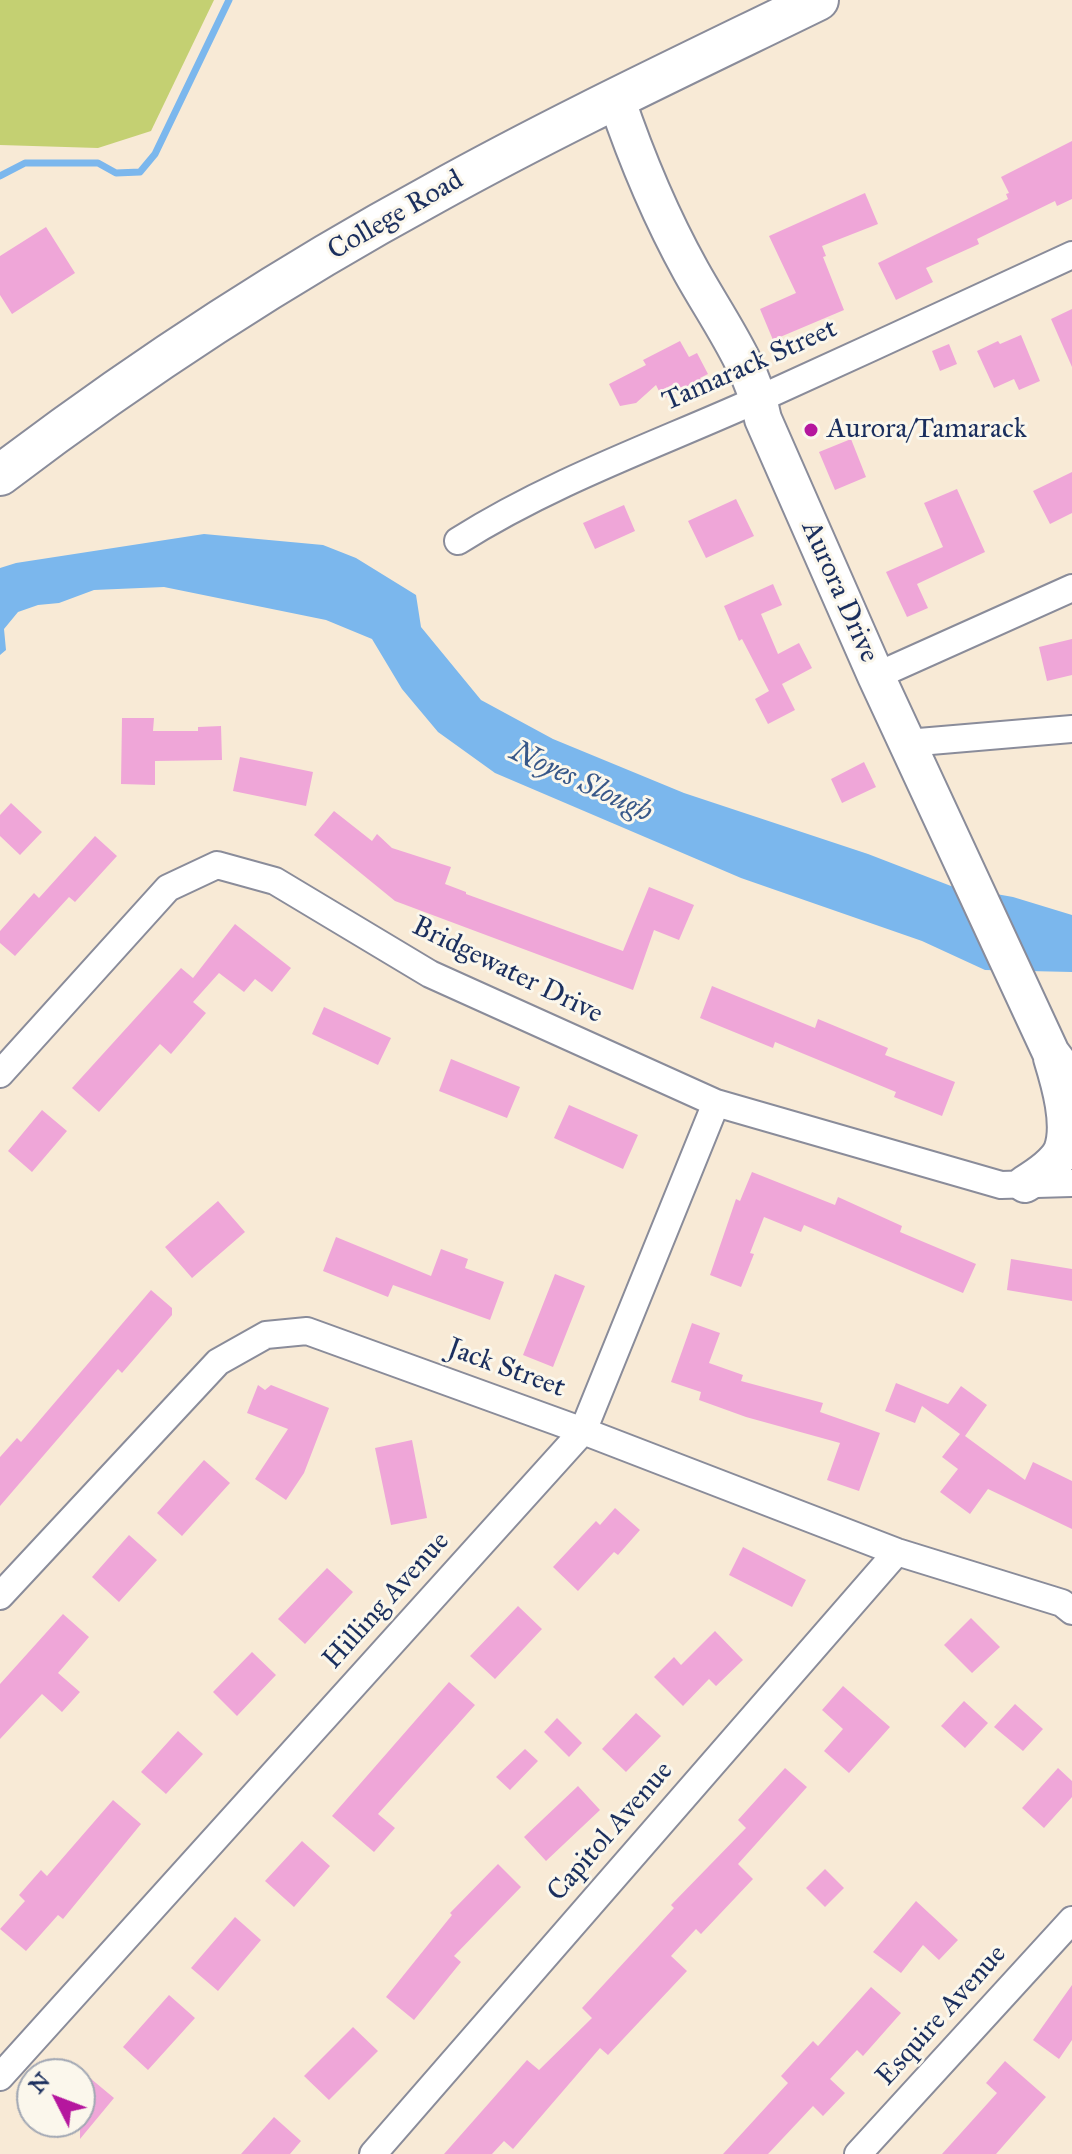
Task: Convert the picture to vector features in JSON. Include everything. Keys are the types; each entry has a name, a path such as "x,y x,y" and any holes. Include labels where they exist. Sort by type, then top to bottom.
{"main road":[{"name":"College Road","path":"0,475 203,333 431,195 616,98 818,0"}],"street":[{"name":"Aurora Drive","path":"616,98 631,141 689,268 747,369 760,399 763,419 876,676 1020,987 1051,1053 1072,1081"},
{"name":"Tamarack Street","path":"458,541 500,514 607,463 760,399 1072,255"},
{"path":"876,676 1072,588"},
{"path":"907,743 1072,729"},
{"name":"Bridgewater Drive","path":"0,1074 168,888 217,865 275,881 430,974 716,1103 1001,1185 1072,1183"},
{"path":"1025,1184 1044,1172 1063,1150 1068,1115 1051,1053"},
{"name":"Hilling Avenue","path":"0,2077 583,1431 716,1103"},
{"name":"Jack Street","path":"0,1596 218,1362 266,1335 307,1331 583,1431 897,1552 1062,1603 1072,1611"},
{"name":"Capitol Avenue","path":"373,2154 897,1552"},
{"name":"Esquire Avenue","path":"858,2154 1071,1924"}],"green space":[{"path":"0,0 214,0 151,131 98,148 0,145"}],"water":[{"name":"Noyes Slough","path":"204,534 323,545 356,558 416,595 421,627 481,700 553,739 684,793 868,854 951,886 1013,897 1072,915 1072,972 985,970 922,941 741,878 495,773 438,732 402,689 372,639 326,620 164,587 94,590 59,603 38,605 18,612 4,629 6,650 0,655 0,568"}],"building":[{"path":"1072,141 1072,199 1057,206 1055,201 977,239 979,244 926,268 933,282 896,300 878,263 1008,199 1006,194 1009,193 1001,177"},
{"path":"865,193 878,224 822,246 826,256 823,257 844,310 773,340 760,309 796,293 769,236"},
{"path":"46,227 75,273 12,314 0,295 0,256"},
{"path":"1072,309 1072,367 1051,319"},
{"path":"1021,335 1040,381 1019,390 1014,379 994,388 977,351"},
{"path":"680,341 689,357 697,353 708,374 663,399 656,385 636,403 620,406 609,384 646,365 643,360"},
{"path":"949,344 957,364 940,371 932,351"},
{"path":"851,439 866,477 835,490 819,452"},
{"path":"1072,472 1072,513 1050,524 1033,491"},
{"path":"957,489 985,552 917,584 928,608 907,617 886,572 943,547 924,503"},
{"path":"736,499 754,536 706,558 688,521"},
{"path":"624,505 635,531 595,549 583,523"},
{"path":"773,584 782,605 761,614 778,654 799,643 812,668 782,684 795,710 768,724 755,699 769,691 742,639 739,641 724,606"},
{"path":"1072,639 1072,675 1047,681 1039,647"},
{"path":"122,718 154,718 153,731 198,731 198,727 221,726 222,760 155,761 155,785 121,784"},
{"path":"240,757 313,772 306,806 233,791"},
{"path":"864,762 876,787 842,803 831,779"},
{"path":"11,803 42,832 20,855 0,836 0,815"},
{"path":"334,811 372,841 377,834 392,848 451,867 445,884 623,951 649,887 694,905 679,940 654,930 633,990 395,901 314,835"},
{"path":"95,836 117,856 75,902 69,897 15,956 0,943 0,931 34,893 39,898"},
{"path":"235,924 291,968 272,992 255,979 244,992 219,973 193,1002 206,1013 171,1054 160,1044 99,1112 72,1088 181,968 193,978"},
{"path":"712,986 815,1028 818,1019 888,1048 885,1055 955,1082 942,1116 894,1097 896,1092 775,1042 773,1048 700,1018"},
{"path":"324,1007 391,1038 378,1065 312,1034"},
{"path":"451,1059 520,1087 507,1118 439,1091"},
{"path":"569,1105 638,1135 623,1169 554,1138"},
{"path":"42,1110 67,1131 32,1172 8,1151"},
{"path":"752,1172 835,1205 838,1197 902,1226 900,1232 976,1264 963,1293 804,1225 801,1232 764,1217 741,1287 710,1275 736,1199 740,1201"},
{"path":"218,1201 245,1232 192,1278 165,1247"},
{"path":"336,1237 431,1276 441,1249 468,1259 465,1268 504,1282 490,1320 393,1285 388,1297 323,1271"},
{"path":"1011,1259 1072,1269 1072,1301 1007,1290"},
{"path":"555,1274 585,1286 553,1367 523,1355"},
{"path":"151,1290 172,1308 172,1315 122,1373 118,1369 0,1506 0,1457 17,1438 21,1442"},
{"path":"692,1323 720,1333 709,1363 743,1375 741,1381 823,1403 820,1412 880,1433 859,1491 827,1480 840,1443 746,1417 699,1400 701,1392 671,1382"},
{"path":"896,1383 948,1404 961,1386 987,1405 965,1436 1025,1480 1033,1462 1072,1481 1072,1529 988,1489 970,1514 940,1492 958,1469 942,1457 960,1434 922,1406 915,1423 885,1411"},
{"path":"258,1385 265,1390 271,1385 329,1408 304,1473 286,1500 255,1479 288,1429 247,1413"},
{"path":"412,1440 427,1518 391,1525 375,1448"},
{"path":"204,1460 230,1483 182,1536 157,1513"},
{"path":"615,1508 640,1530 618,1555 614,1552 578,1591 553,1567 596,1521 600,1525"},
{"path":"129,1535 157,1560 119,1602 92,1577"},
{"path":"743,1547 806,1580 792,1607 729,1575"},
{"path":"327,1568 353,1592 305,1644 278,1619"},
{"path":"518,1606 542,1629 495,1679 470,1656"},
{"path":"63,1614 89,1637 58,1673 80,1692 62,1712 42,1694 0,1739 0,1684"},
{"path":"971,1618 1000,1647 972,1673 944,1645"},
{"path":"715,1631 743,1660 716,1686 709,1679 683,1706 654,1677 674,1657 681,1665"},
{"path":"252,1652 276,1675 237,1716 213,1692"},
{"path":"449,1682 475,1705 378,1814 395,1828 374,1852 332,1816"},
{"path":"843,1686 890,1727 849,1773 824,1751 843,1729 822,1710"},
{"path":"964,1701 988,1723 965,1748 941,1726"},
{"path":"1015,1704 1043,1729 1023,1751 994,1727"},
{"path":"636,1713 661,1736 626,1772 602,1749"},
{"path":"557,1718 582,1743 569,1757 544,1732"},
{"path":"178,1731 203,1754 166,1794 141,1772"},
{"path":"525,1749 538,1761 510,1790 496,1777"},
{"path":"785,1768 807,1787 738,1864 753,1879 701,1934 696,1929 671,1956 687,1971 608,2055 600,2048 513,2149 504,2141 492,2154 444,2154 527,2060 539,2070 592,2018 582,2008 674,1908 671,1905 746,1828 738,1820"},
{"path":"1058,1768 1072,1781 1072,1797 1044,1828 1022,1808"},
{"path":"578,1786 600,1810 546,1861 524,1837"},
{"path":"113,1800 141,1824 63,1919 58,1915 26,1951 0,1929 25,1901 19,1895 41,1870 47,1876"},
{"path":"302,1841 330,1866 294,1907 265,1881"},
{"path":"498,1864 521,1887 454,1956 461,1962 414,2020 386,1997 452,1915 450,1913"},
{"path":"825,1869 844,1888 825,1907 806,1888"},
{"path":"916,1901 958,1940 939,1960 923,1945 901,1973 873,1952"},
{"path":"235,1917 261,1940 218,1991 191,1968"},
{"path":"1072,1985 1072,2040 1059,2059 1033,2040"},
{"path":"871,1987 901,2013 863,2056 857,2050 830,2079 845,2093 823,2116 813,2106 768,2154 723,2154 788,2083 781,2076 813,2041 818,2046"},
{"path":"169,1995 195,2018 148,2070 123,2047"},
{"path":"353,2027 378,2051 329,2100 304,2076"},
{"path":"1005,2061 1046,2097 996,2154 942,2154 997,2093 986,2083"},
{"path":"96,2083 114,2098 96,2120"},
{"path":"274,2117 301,2141 290,2154 241,2154"}],"waterway":[{"path":"0,176 25,163 98,163 116,173 140,172 155,154 229,0"}],"place":[{"name":"Aurora/Tamarack","path":"811,430"}]}
